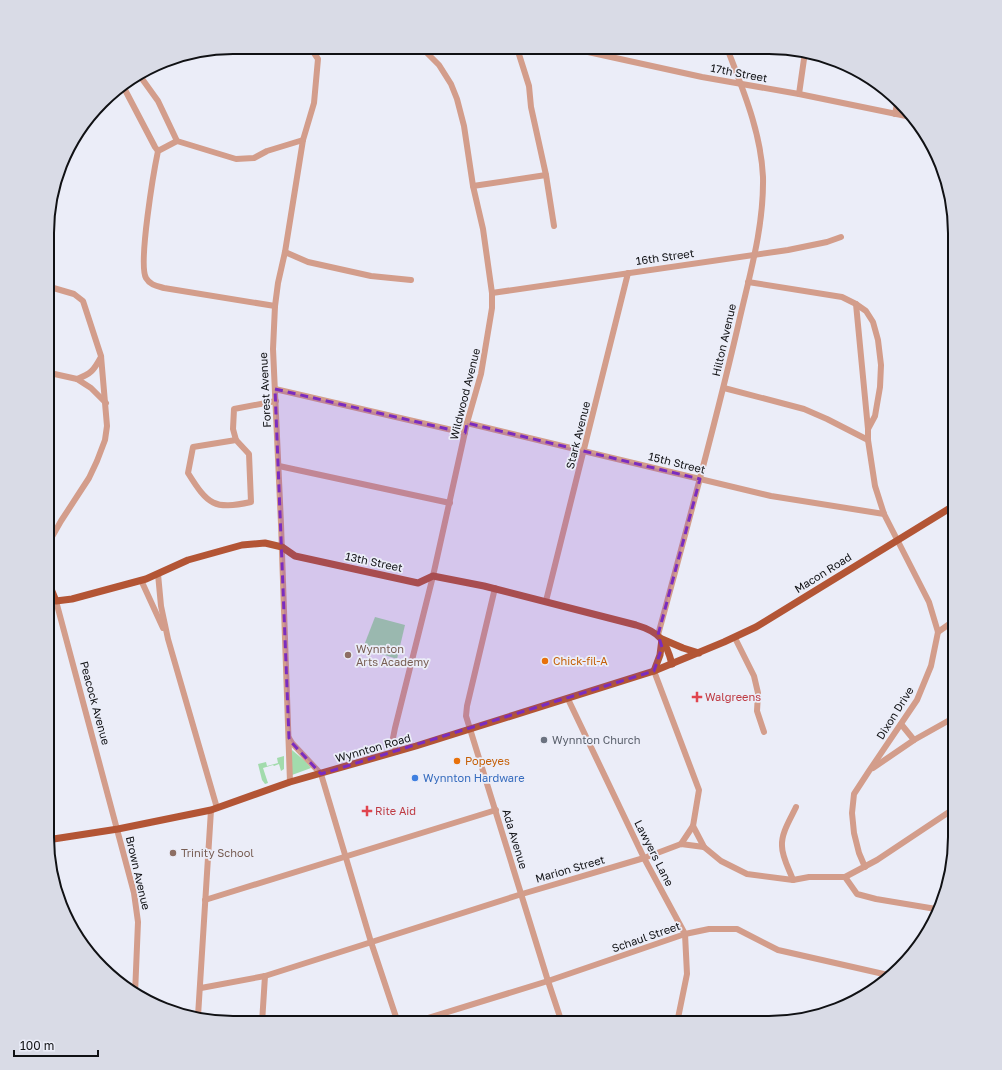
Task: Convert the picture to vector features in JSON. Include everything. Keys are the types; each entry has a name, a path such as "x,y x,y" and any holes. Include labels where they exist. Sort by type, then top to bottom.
{"main road":[{"name":"Macon Road","path":"699,653 735,638 778,614 948,509"},
{"name":"13th Street","path":"56,601 72,599 141,580 188,560 242,545 265,543 282,547 295,556 418,583 433,576 495,588 636,625 645,628 687,650 699,653"},
{"name":"Peacock Avenue","path":"54,596 56,601"},
{"path":"660,637 666,644 672,664"},
{"path":"654,672 660,655 660,637"},
{"name":"Wynnton Road","path":"54,839 118,829 214,809 290,782 396,752 654,672 699,653"}],"street":[{"name":"Forest Avenue","path":"290,782 279,466 273,350 275,306 278,283 285,252 303,140 314,103 318,66 318,59 315,54"},
{"name":"Wildwood Avenue","path":"396,752 393,738 395,728 433,576 467,423 482,373 490,323 492,293 483,229 473,186 464,126 457,99 451,84 439,65 428,54"},
{"path":"520,54 529,86 531,107 546,174 554,226"},
{"name":"17th Street","path":"598,54 741,84 799,94 905,116"},
{"name":"Hilton Avenue","path":"660,637 724,388 754,255 761,215 762,175 757,139 750,111 729,54"},
{"path":"799,94 804,57"},
{"path":"142,79 158,101 177,141"},
{"path":"125,90 154,147 158,151"},
{"path":"895,114 896,107"},
{"path":"158,151 177,141 236,159 254,158 267,151 303,140"},
{"path":"158,151 144,247 143,272 146,279 152,285 164,288 275,306"},
{"path":"473,186 546,174"},
{"name":"16th Street","path":"492,293 754,255 827,242 841,237"},
{"path":"285,252 308,262 372,276 411,280"},
{"name":"Stark Avenue","path":"546,601 628,273"},
{"name":"Dixon Drive","path":"748,282 807,290 842,297 866,311 873,322 878,340 881,365 880,388 875,416 868,429"},
{"path":"54,288 74,294 83,301 89,316 101,356 107,426 105,440 89,478 54,534"},
{"name":"Dixon Drive","path":"856,304 868,440 875,486 884,514 930,602 938,632 926,681 918,700 854,794 852,813 854,833 864,867"},
{"path":"77,378 89,374 101,356"},
{"path":"54,374 77,378 91,388 106,403"},
{"path":"724,388 804,409 868,440"},
{"path":"275,389 465,433"},
{"path":"236,440 193,447 188,474 209,501 218,505 233,506 251,502 249,454 236,440 233,429 234,409 276,401"},
{"name":"15th Street","path":"467,423 771,496 884,514"},
{"path":"279,466 450,503"},
{"path":"158,574 161,606 168,638 214,809 205,900 198,1013"},
{"path":"141,580 168,638"},
{"path":"471,729 466,716 467,706 495,588"},
{"name":"Peacock Avenue","path":"56,601 118,829"},
{"path":"938,632 948,625"},
{"path":"735,638 754,676 758,693 758,711 764,732"},
{"path":"654,672 698,790 693,826 681,844"},
{"name":"Lawyers Lane","path":"568,699 644,858 685,934 687,974 678,1016"},
{"path":"869,771 914,740 948,721"},
{"path":"901,724 914,740"},
{"name":"Ada Avenue","path":"471,729 560,1016"},
{"path":"289,738 321,774 371,942 396,1016"},
{"path":"793,880 782,845 785,831 796,806"},
{"path":"205,900 496,810"},
{"path":"693,826 704,847 721,861 747,874 793,880 809,877 845,877 864,867 948,813"},
{"name":"Brown Avenue","path":"118,829 137,908 138,922 135,987"},
{"name":"Marion Street","path":"201,988 265,976 522,894 644,858 681,844 704,847"},
{"path":"845,877 857,894 876,899 933,908"},
{"name":"Schaul Street","path":"433,1016 548,981 685,934 709,929 737,929 778,950 884,974"},
{"path":"262,1016 265,976"}],"highlighted area":[{"path":"275,389 465,433 467,423 700,479 658,635 662,647 654,671 321,774 289,738"}],"green space":[{"path":"375,617 405,625 397,659 363,648"},
{"path":"292,750 305,761 311,768 292,775"},
{"path":"284,756 284,769 281,771 279,764 263,768 268,783 265,784 262,780 258,764 266,762 267,766 278,763 277,758"}],"place":[{"name":"Wynnton Arts Academy","path":"348,655"},
{"name":"Chick-fil-A","path":"545,661"},
{"name":"Walgreens","path":"697,697"},
{"name":"Wynnton Church","path":"544,740"},
{"name":"Popeyes","path":"457,761"},
{"name":"Wynnton Hardware","path":"415,778"},
{"name":"Rite Aid","path":"367,811"},
{"name":"Trinity School","path":"173,853"}]}
